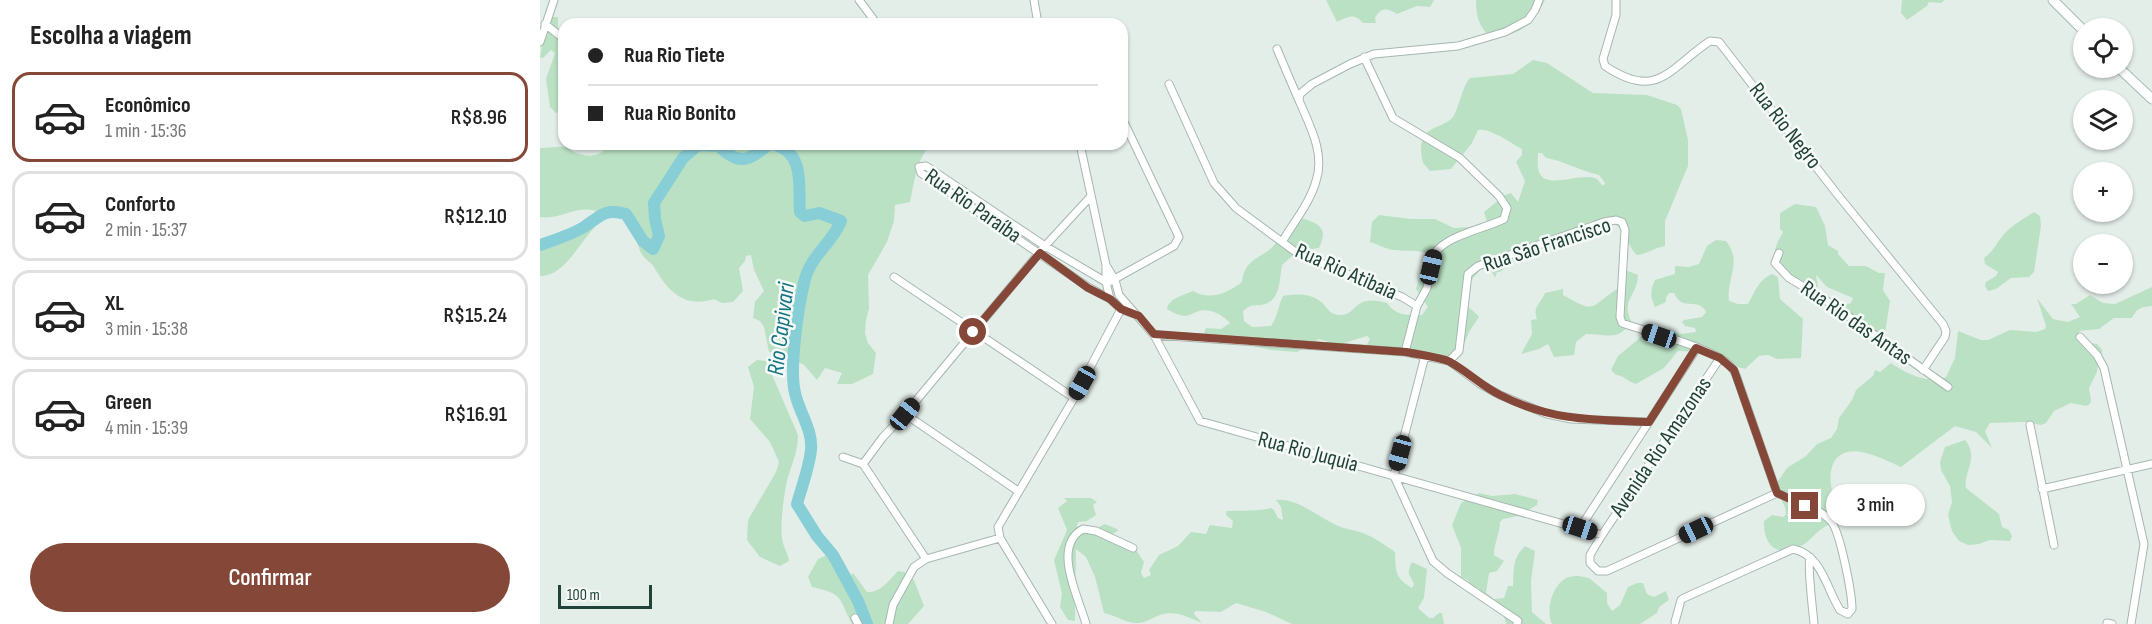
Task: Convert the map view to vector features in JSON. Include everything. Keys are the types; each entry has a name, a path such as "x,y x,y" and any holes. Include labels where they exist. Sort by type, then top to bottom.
{"main road":[{"path":"2053,0 2073,20"},
{"path":"2130,78 2152,99"}],"street":[{"path":"540,42 554,0"},
{"path":"860,0 873,18"},
{"path":"1034,0 1037,18"},
{"path":"1299,99 1300,94 1312,84 1364,57 1386,51 1458,46 1506,32 1528,20 1539,0"},
{"name":"Rua Rio Negro","path":"1616,0 1616,15 1603,59 1605,66 1632,80 1643,82 1660,79 1710,41 1719,42 1837,194 1943,324 1946,331 1945,337 1923,370"},
{"path":"545,24 558,34"},
{"path":"1277,49 1299,103 1311,124 1316,141 1318,171 1311,194 1282,242"},
{"path":"1364,57 1393,118 1460,158 1499,196 1507,208 1504,219 1450,241 1437,250 1427,288 1417,306"},
{"name":"Rua Rio Atibaia","path":"1169,84 1214,183 1236,208 1297,253 1402,297 1417,306 1406,352"},
{"path":"1106,282 1115,280 1174,246 1179,237 1128,131"},
{"path":"1081,150 1106,265 1106,282 1110,299 1119,295 1115,280 1106,265"},
{"name":"Rua Rio Paraíba","path":"1106,282 1045,246 926,166 919,167 921,174 1040,253 1088,288 1110,299 1121,309"},
{"path":"863,464 883,437 905,414 1045,246 1091,196"},
{"name":"Rua São Francisco","path":"1449,361 1459,351 1468,274 1488,262 1616,219 1622,222 1624,230 1620,317 1622,323 1720,358"},
{"name":"Rua Rio das Antas","path":"1779,253 1775,262 1789,278 1824,299 1948,387"},
{"path":"894,277 1074,398"},
{"name":"Rua Rio Juquia","path":"1119,295 1154,334 1200,421 1602,535"},
{"path":"1052,624 1000,538 1000,522 1074,398 1121,309"},
{"name":"Rua Rio Juquia","path":"1121,309 1139,316"},
{"path":"1154,334 1406,352 1449,361 1480,384 1500,395 1547,414 1571,419 1649,422"},
{"path":"2080,336 2097,355 2104,368 2145,544 2131,624"},
{"name":"Avenida Rio Amazonas","path":"1580,528 1696,348"},
{"path":"1425,356 1394,476 1433,561 1518,623"},
{"path":"1675,622 1681,600 1684,598 1793,549 1804,552 1810,557 1826,580 1840,610 1845,613 1851,612 1852,603 1847,569 1833,523 1816,511 1777,493 1736,375 1729,364 1720,358"},
{"name":"Avenida Rio Amazonas","path":"1720,358 1602,535 1589,559 1593,567 1602,572 1777,493"},
{"path":"905,414 1018,490"},
{"path":"2030,425 2055,545"},
{"path":"843,457 863,464 926,559"},
{"path":"2042,489 2152,464"},
{"path":"1086,624 1073,586 1068,559 1072,537 1083,529 1096,531 1132,548"},
{"path":"889,624 893,605 914,567 926,559 1000,538"},
{"path":"1810,557 1808,565 1814,624"},
{"path":"2107,623 2112,624"}],"green space":[{"path":"1326,0 1434,0 1430,7 1417,6 1397,14 1382,10 1375,18 1376,23 1363,23 1351,17 1337,22"},
{"path":"1476,0 1545,0 1535,17 1523,28 1509,34 1489,36 1478,20"},
{"path":"1902,0 1945,0 1941,3 1929,2 1927,6 1907,20 1901,13"},
{"path":"547,17 558,17 558,112 556,113 550,107 546,79 555,53 551,50 543,58 540,57"},
{"path":"1533,60 1547,63 1593,93 1647,95 1677,105 1681,109 1688,140 1688,166 1665,221 1665,246 1637,255 1620,228 1612,223 1594,221 1522,257 1497,272 1495,278 1492,272 1483,267 1461,292 1466,304 1479,317 1469,332 1460,354 1456,353 1440,361 1418,359 1404,349 1365,348 1370,339 1367,336 1338,345 1319,339 1297,352 1271,350 1207,336 1204,333 1206,328 1221,329 1230,323 1216,313 1203,310 1183,316 1167,309 1171,302 1193,291 1212,295 1237,286 1242,282 1250,263 1275,244 1296,216 1322,229 1319,248 1298,251 1282,265 1276,295 1268,303 1248,307 1243,311 1244,321 1252,327 1271,326 1283,296 1298,295 1316,298 1336,315 1350,312 1361,303 1376,301 1387,303 1402,314 1422,315 1428,307 1416,289 1422,269 1432,256 1418,251 1398,251 1370,242 1372,222 1379,215 1435,219 1454,228 1486,226 1484,212 1505,195 1511,193 1518,202 1525,181 1516,162 1522,155 1522,149 1500,136 1478,130 1472,143 1451,169 1430,171 1423,163 1421,149 1423,138 1428,132 1453,117 1470,78 1513,74","holes":["1538,153 1542,153 1546,158 1599,175 1605,183 1603,186 1597,179 1590,177 1549,180 1539,172"]},
{"path":"558,147 558,150 571,150 588,156 604,150 927,150 918,167 910,202 895,205 894,221 887,242 868,275 869,309 865,333 868,343 876,353 873,374 852,384 837,384 842,373 825,368 817,380 804,365 786,356 769,352 764,327 760,321 753,318 755,302 764,291 754,270 751,255 746,256 739,268 743,291 733,302 722,303 714,299 694,301 685,299 671,290 653,265 642,255 630,225 612,214 594,228 560,268 551,274 540,276 540,243 572,233 596,211 581,210 540,217 540,148"},
{"path":"1795,204 1816,207 1825,226 1828,245 1838,251 1849,266 1866,266 1879,273 1885,273 1883,290 1890,301 1883,346 1864,340 1855,333 1843,308 1844,305 1851,303 1853,298 1827,287 1816,275 1818,287 1816,289 1803,286 1790,278 1780,267 1775,251 1783,232 1780,229 1780,213"},
{"path":"2034,212 2040,216 2041,226 2034,272 2029,277 2011,278 1996,289 1988,291 1985,286 1986,282 1998,272 1985,264 1984,258 2009,229"},
{"path":"1716,240 1726,241 1733,256 1729,301 1748,304 1763,280 1772,274 1778,277 1780,299 1803,319 1801,358 1777,359 1768,355 1759,356 1745,369 1721,365 1718,358 1700,352 1678,351 1664,368 1636,384 1616,375 1611,370 1618,356 1653,327 1680,334 1696,332 1695,328 1685,326 1682,322 1702,317 1706,312 1703,307 1686,304 1674,293 1669,293 1666,302 1655,307 1651,297 1652,287 1655,280 1675,274 1675,266 1689,267 1699,264 1707,246"},
{"path":"1628,271 1638,275 1628,308 1631,321 1622,332 1612,335 1586,334 1576,342 1574,355 1554,357 1548,344 1521,354 1532,334 1531,320 1537,319 1536,308 1545,293 1563,289 1563,295 1582,305 1592,306 1617,289 1620,272"},
{"path":"2152,287 2152,306 2140,309 2132,318 2114,318 2099,329 2080,331 2077,335 2079,341 2097,344 2103,351 2099,357 2097,372 2089,388 2090,404 2086,406 2071,403 2054,411 2046,423 2041,425 2025,422 1990,423 1985,431 1992,448 1976,432 1955,426 1901,467 1870,454 1846,452 1836,459 1831,472 1832,490 1841,507 1832,523 1806,543 1790,550 1776,549 1767,539 1764,521 1772,515 1783,517 1786,515 1785,507 1776,490 1778,481 1787,468 1806,456 1817,444 1831,438 1837,429 1839,418 1856,390 1873,376 1875,370 1880,372 1891,363 1924,379 1946,377 1955,358 1958,331 1981,340 1988,340 2010,330 2036,332 2045,329 2046,326 2037,298 2053,319 2068,322 2080,317 2071,304 2076,304 2090,295 2103,303 2115,304"},
{"path":"757,360 766,361 798,435 782,512 782,538 789,561 780,566 760,557 747,540 748,520 776,472 779,462 770,442 750,419 754,387 748,367"},
{"path":"1965,440 1971,453 1966,488 1999,514 2002,527 2009,530 2012,536 2010,541 1990,540 1968,545 1959,541 1952,531 1948,515 1952,502 1950,486 1941,470 1940,462 1945,447"},
{"path":"1479,493 1492,496 1515,494 1538,500 1537,505 1518,516 1503,519 1500,522 1494,555 1504,561 1497,571 1489,573 1486,593 1494,599 1504,598 1508,586 1513,586 1514,564 1518,555 1525,546 1535,551 1531,581 1532,612 1546,624 1506,624 1503,612 1479,595 1479,588 1467,591 1469,581 1461,577 1461,548 1452,525 1461,503"},
{"path":"1064,498 1091,498 1097,502 1093,505 1096,515 1087,521 1078,522 1077,526 1085,534 1105,524 1117,529 1118,531 1110,535 1127,541 1135,549 1144,562 1141,573 1144,578 1151,575 1149,570 1159,555 1178,546 1191,532 1206,534 1210,525 1232,528 1233,521 1226,515 1227,511 1271,508 1278,518 1283,520 1281,507 1276,500 1292,502 1329,522 1363,533 1395,552 1397,573 1412,588 1414,584 1409,572 1412,562 1427,569 1424,598 1418,608 1429,618 1442,613 1444,624 1292,624 1266,612 1236,603 1221,612 1195,611 1194,614 1202,623 1171,613 1133,623 1104,613 1095,577 1086,557 1076,549 1075,621 1068,620 1060,607 1062,594 1054,560 1067,530 1058,508 1067,501"},
{"path":"827,555 842,559 851,575 853,573 867,592 881,588 898,571 904,572 914,580 924,606 908,624 852,624 839,598 830,592 812,587 808,577 818,559"},
{"path":"1579,576 1589,578 1607,593 1607,603 1612,611 1620,605 1628,587 1637,583 1643,583 1647,594 1654,597 1666,591 1669,600 1659,607 1657,613 1640,624 1552,624 1549,611 1555,590 1563,580"}],"waterway":[{"name":"Rio Capivari","path":"540,245 574,232 604,214 619,212 626,214 643,241 653,249 659,236 654,203 683,158 692,150"},
{"name":"Rio Capivari","path":"723,150 739,159 750,157 762,150"},
{"name":"Rio Capivari","path":"786,150 796,163 800,212 805,216 819,213 841,221 807,273 799,307 793,382 810,435 811,450 797,504 817,536 833,555 858,601 867,624"}],"route":[{"path":"973,332 1040,253 1088,288 1110,299 1121,309 1139,316 1154,334 1406,352 1442,359 1449,361 1480,384 1500,395 1547,414 1571,419 1649,422 1696,348 1720,358 1734,370 1777,493 1805,506"}]}
